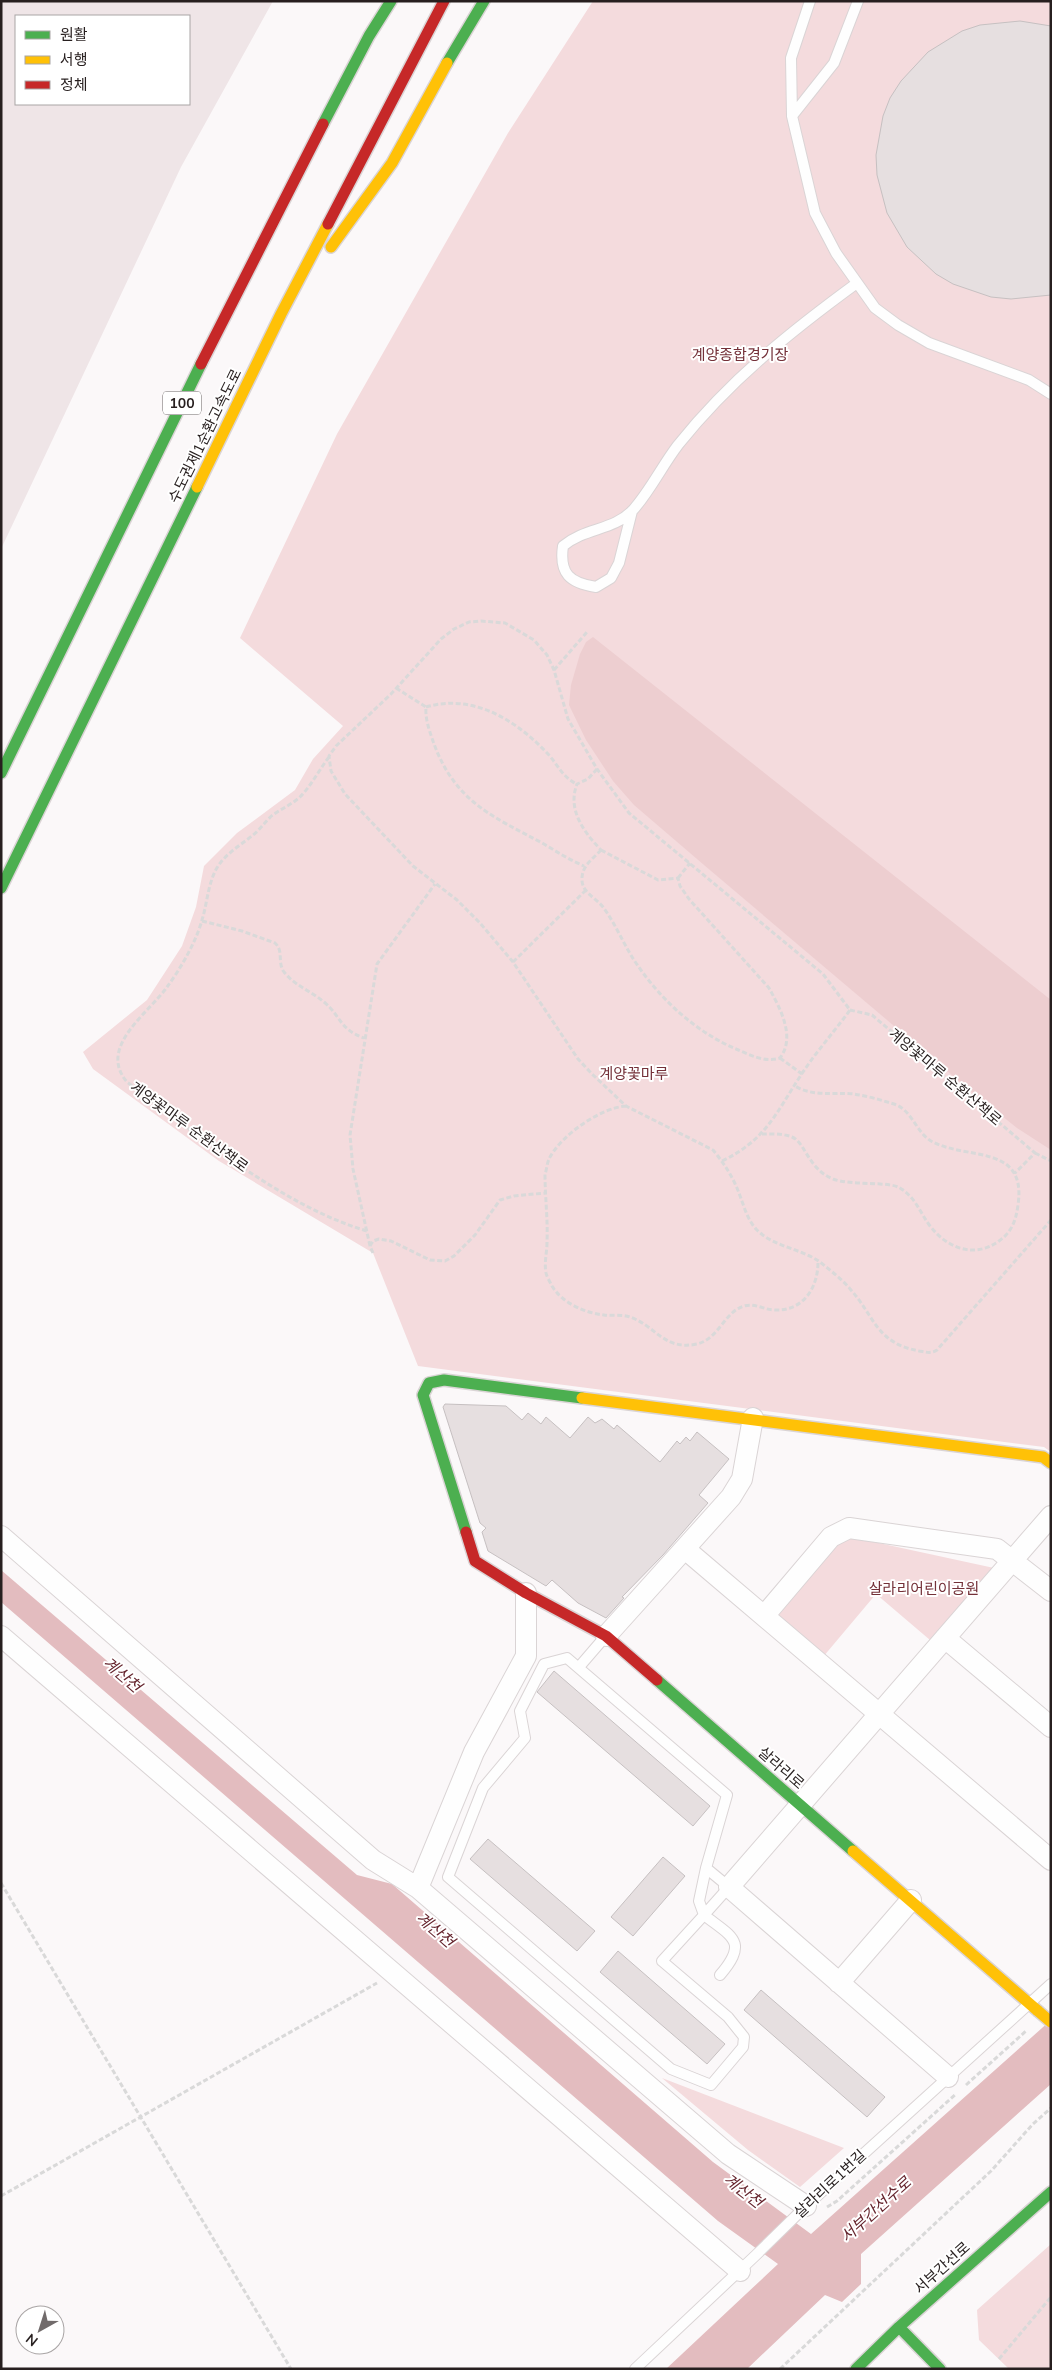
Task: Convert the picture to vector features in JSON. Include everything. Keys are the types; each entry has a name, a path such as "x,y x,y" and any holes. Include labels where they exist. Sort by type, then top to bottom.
{"main road":[{"path":"369,36 382,1"},
{"name":"100","path":"1,773 227,310 369,36 391,1"},
{"name":"수도권제1순환고속도로","path":"1,888 281,314 444,1"},
{"path":"281,314 392,163 460,39 484,1"},
{"name":"살라리로","path":"753,1418 444,1380 429,1383 423,1395 475,1561 526,1593 606,1636 1051,2022"},
{"path":"753,1418 1043,1457 1051,1463"},
{"name":"서부간선로","path":"856,2369 899,2327 1051,2192"},
{"path":"899,2327 940,2369"}],"street":[{"path":"606,1636 731,1497 742,1479 753,1418"},
{"path":"948,2077 729,1887 1051,1516"},
{"path":"764,1616 831,1537 848,1528 997,1549 1051,1591"},
{"path":"1,1536 374,1860 418,1888 728,2154 801,2210"},
{"path":"685,1548 1051,1860"},
{"path":"418,1888 474,1752 526,1656 526,1593"},
{"path":"1,1636 740,2271"},
{"path":"945,1638 1051,1727"},
{"path":"839,1983 911,1900"}],"lane":[{"path":"810,1 791,58 792,116 816,213 836,253 875,308 898,325 928,343 1029,380 1051,394"},
{"path":"792,116 834,63 858,1"},
{"path":"632,510 626,544 611,578 596,587 580,585 567,576 561,561 563,546 575,536 614,524 632,510 678,445 731,385 788,333 857,283"},
{"path":"579,1667 606,1636"},
{"path":"706,1868 729,1887 704,1915 662,1961 731,2020 744,2037 743,2047 711,2085 671,2068 448,1877 482,1788 524,1738 520,1711 544,1664 567,1658 728,1796 706,1868 699,1901 704,1915 734,1938 736,1949 733,1960 720,1975"},
{"name":"살라리로1번길","path":"635,2369 759,2253 801,2210 948,2077 1034,2008 1051,1984"}],"path":[{"name":"계양꽃마루 순환산책로","path":"367,1231 328,1216 286,1194 126,1082 120,1074 119,1052 129,1029 167,987 202,921 211,881 219,864 233,849 257,832 268,819 300,797 336,746 396,688 441,639 469,622 505,623 534,640 547,655 554,670 568,719 597,769 629,812 823,974 850,1010 872,1015 1035,1153 1051,1161"},
{"path":"554,670 587,632"},
{"path":"396,688 426,707 438,704 468,705 506,718 530,736 550,756 560,771 577,784"},
{"path":"426,707 427,722 438,754 455,783 466,795 502,824 584,866"},
{"path":"329,756 331,770 345,794 390,843 435,884 457,900 480,923 513,962 578,1059 626,1106 652,1121 713,1150 734,1180 744,1209 755,1228 767,1239 808,1254 838,1276 853,1292 869,1318 888,1338 900,1346 930,1353 937,1350 1051,1220"},
{"path":"577,784 588,779 597,769"},
{"path":"577,784 573,802 577,816 581,825 601,850 658,880 678,878 690,863"},
{"path":"601,850 584,866 582,883 585,891 603,907 641,969 677,1012 706,1033 734,1048 766,1059 780,1058 802,1074"},
{"path":"678,878 680,886 689,899 762,979 778,1005 787,1044 780,1058"},
{"path":"373,1253 353,1169 350,1135 356,1105 364,1038 379,959 435,884"},
{"path":"513,962 585,891"},
{"path":"202,921 242,931 275,943 280,947 280,964 288,976 304,991 324,1002 347,1030 364,1038"},
{"path":"722,1161 746,1149 762,1134 802,1074 850,1010"},
{"path":"762,1134 792,1137 799,1142 814,1167 833,1178 857,1184 898,1186 917,1201 930,1226 950,1245 962,1249 975,1250 1000,1241 1009,1232 1015,1221 1018,1202 1015,1173 1008,1164 992,1157 946,1147 932,1141 920,1131 906,1112 894,1105 855,1094 804,1091 795,1086"},
{"path":"626,1106 608,1109 596,1115 562,1142 549,1159 545,1174 546,1275 553,1288 574,1306 603,1315 627,1316 639,1321 671,1343 696,1344 713,1335 731,1313 742,1306 751,1305 772,1310 783,1310 803,1302 814,1288 818,1275 818,1261"},
{"path":"1015,1173 1035,1153"},
{"path":"370,1246 373,1241 386,1239 430,1260 445,1261 454,1256 475,1235 500,1200 514,1196 545,1193"},
{"path":"1,1884 291,2369"},
{"path":"1,2196 394,1973"},
{"path":"801,2210 821,2210 837,2201 1029,2028"},
{"path":"780,2369 991,2171 1033,2124 1051,2108"},
{"path":"999,2359 1051,2297"}],"shaded area":[{"path":"1,1 273,1 181,167 1,549"},
{"path":"593,637 1051,1000 1051,1150 1017,1128 972,1092 634,805 613,781 586,740 569,705 571,685 580,654 586,642"}],"green space":[{"path":"593,1 1051,1 1051,1452 1044,1447 418,1366 373,1253 219,1161 93,1069 83,1052 147,1000 182,946 196,907 204,866 237,833 295,790 313,759 343,726 240,638 337,434 508,133"},
{"name":"살라리어린이공원","path":"851,1537 994,1568 930,1640 876,1594 823,1657 774,1615 839,1539"},
{"path":"662,2078 844,2148 800,2187 748,2150"},
{"path":"1051,2244 1051,2369 1009,2369 979,2340 977,2310"}],"water":[{"path":"1,1570 357,1875 392,1884 713,2162 811,2234 1051,2020 1051,2084 861,2254 861,2284 842,2302 825,2295 747,2369 666,2369 778,2264 718,2221 1,1602"}],"building":[{"path":"1020,21 1051,26 1051,295 1011,299 991,297 953,284 936,274 907,247 887,213 877,175 876,155 883,116 890,98 901,81 928,52 962,31 980,25"},
{"path":"445,1404 506,1406 522,1420 528,1413 541,1424 546,1417 570,1438 588,1417 595,1423 602,1419 614,1429 617,1425 660,1462 677,1441 680,1444 686,1437 690,1441 697,1432 729,1459 699,1495 708,1503 663,1555 622,1597 624,1598 606,1618 578,1603 552,1580 546,1586 488,1551 482,1532 486,1528 480,1523 443,1407"},
{"path":"554,1671 710,1806 693,1826 537,1692"},
{"path":"488,1839 595,1931 577,1951 470,1859"},
{"path":"663,1857 685,1876 633,1936 611,1917"},
{"path":"618,1951 725,2044 707,2064 600,1972"},
{"path":"761,1990 885,2097 867,2117 744,2010"}],"traffic: fast":[{"path":"323,124 369,36 391,1"},
{"path":"447,63 484,1"},
{"path":"1,773 201,364"},
{"path":"1,888 197,487"},
{"path":"466,1532 423,1395 429,1383 444,1380 582,1398"},
{"path":"657,1680 853,1851"},
{"path":"856,2369 899,2327 1051,2192"},
{"path":"899,2327 940,2369"}],"traffic: slow":[{"path":"331,247 392,163 447,63"},
{"path":"197,487 281,314 328,224"},
{"path":"582,1398 1043,1457 1051,1463"},
{"path":"853,1851 1038,2011"},
{"path":"1038,2011 1051,2022"}],"traffic: jam":[{"path":"328,224 444,1"},
{"path":"201,364 323,124"},
{"path":"466,1532 475,1561 526,1593 606,1636 657,1680"}],"park label":[{"name":"계양종합경기장","path":"740,355"},
{"name":"계양꽃마루","path":"634,1074"}],"water label":[{"name":"계산천","path":"122,1675"},
{"name":"계산천","path":"435,1930"},
{"name":"계산천","path":"743,2191"},
{"name":"서부간선수로","path":"876,2210"}]}
